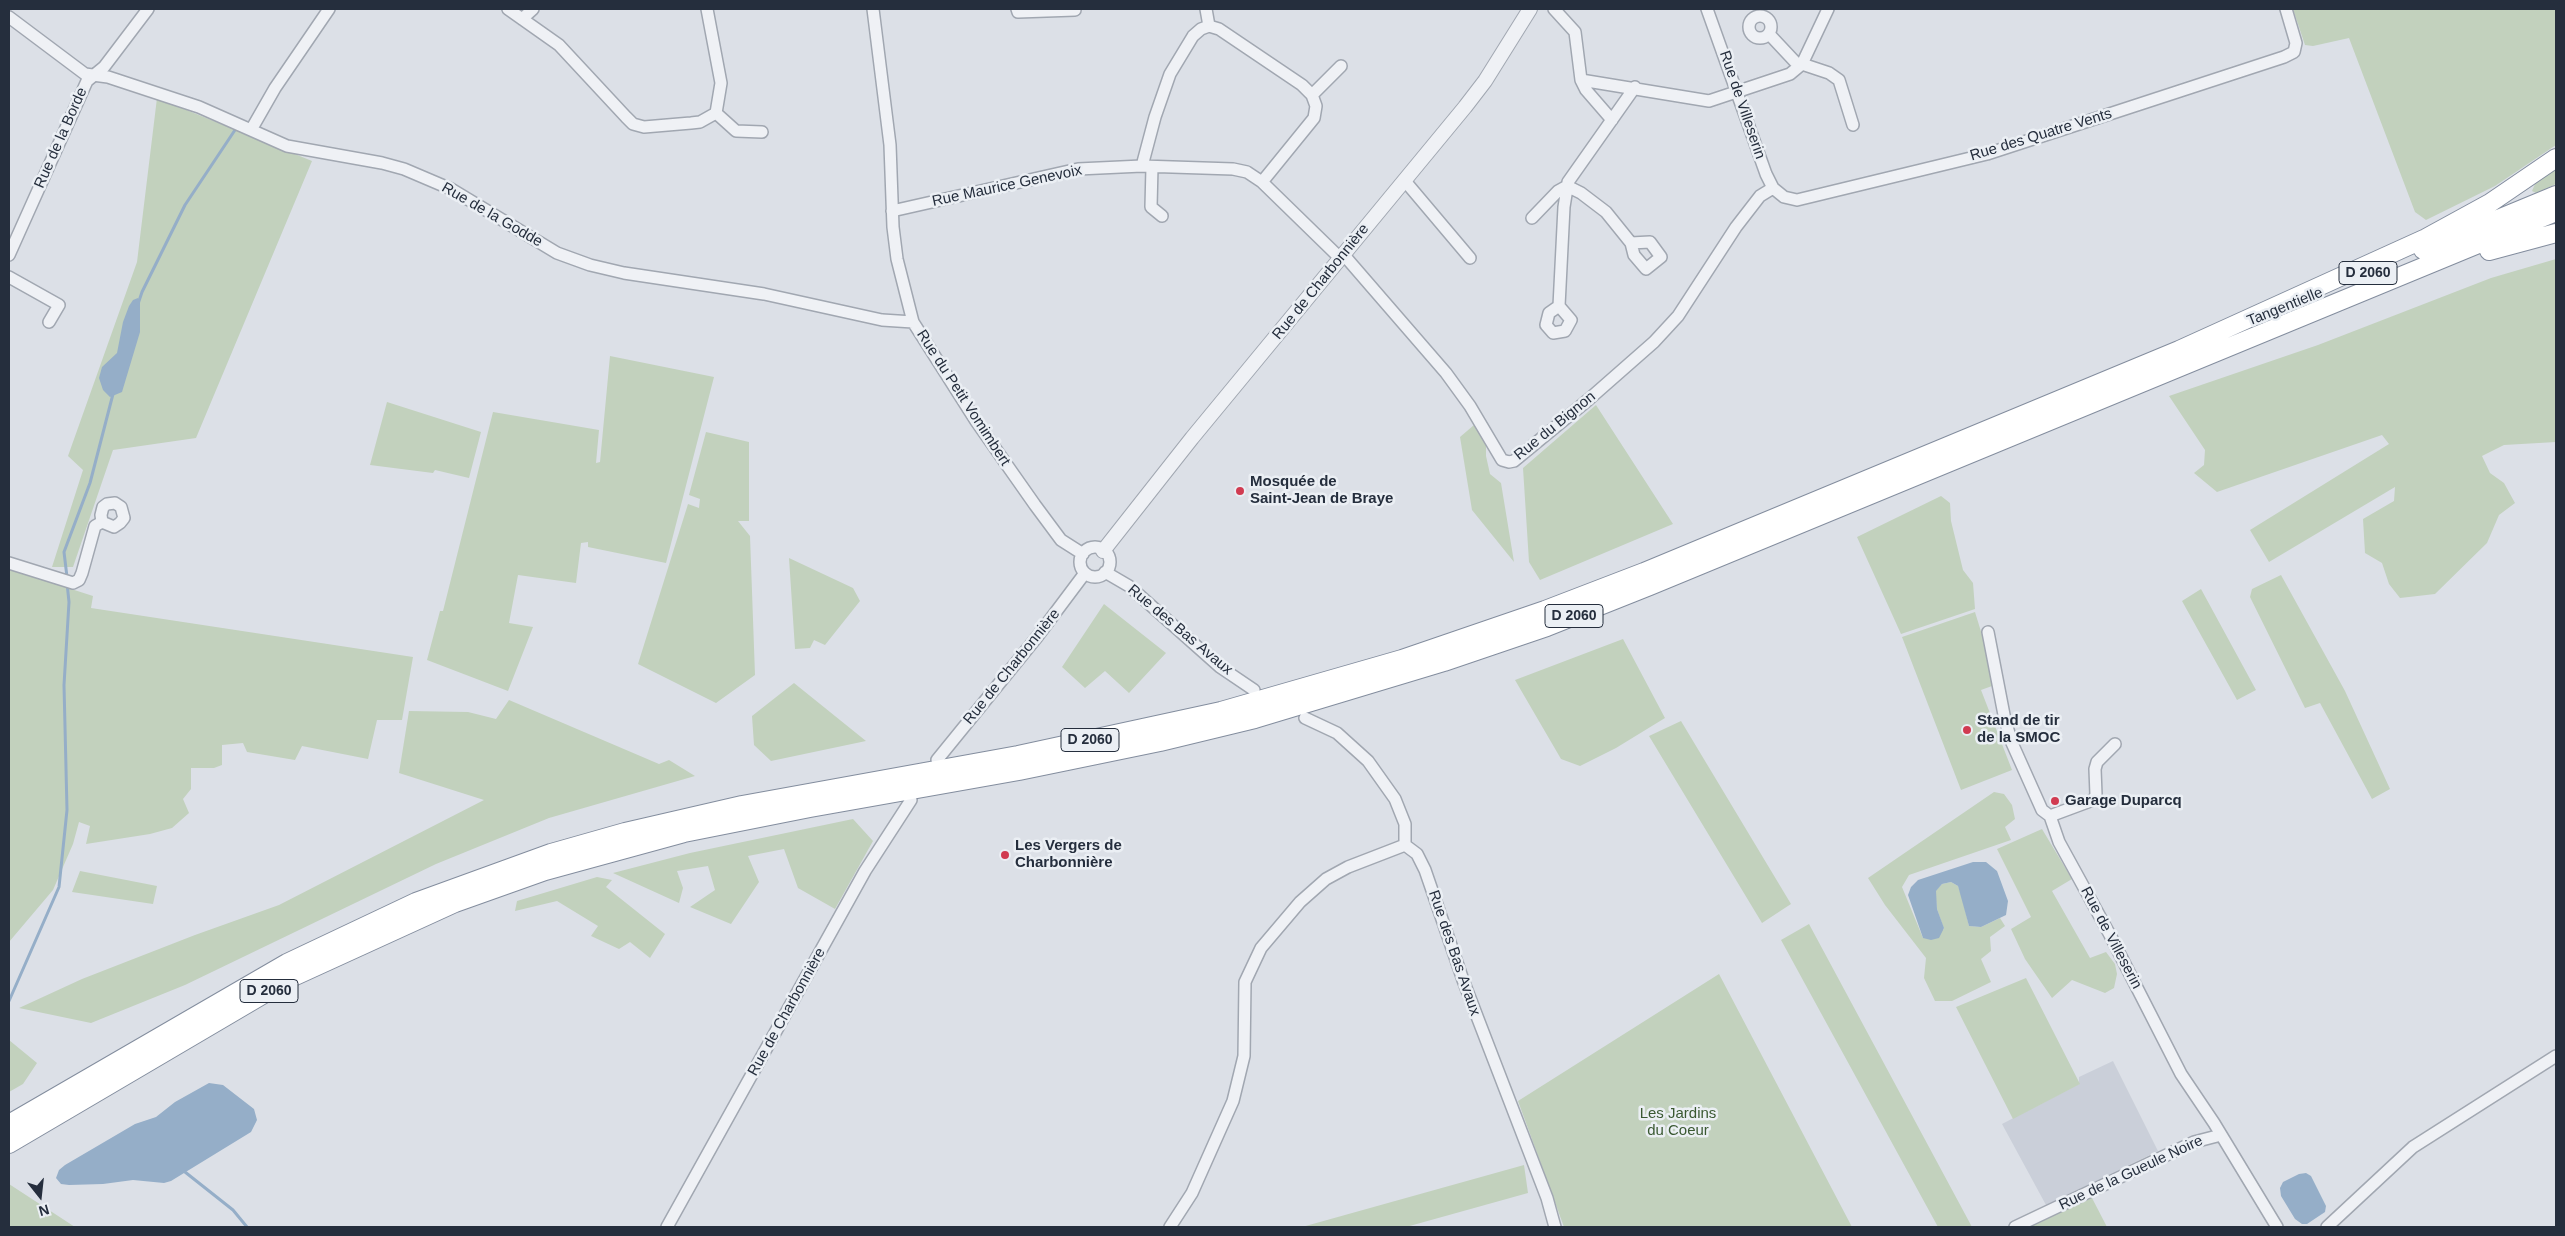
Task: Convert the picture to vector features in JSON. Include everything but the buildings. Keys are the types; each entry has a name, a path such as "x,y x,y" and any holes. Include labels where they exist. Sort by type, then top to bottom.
{"highway":[{"path":"2179,350 2426,238 2490,203 2556,158"},
{"name":"Tangentielle","path":"2179,350 2556,195"},
{"name":"D 2060","path":"9,1144 293,977 377,937 464,900 545,871 684,834 810,808 1019,772 1160,742 1255,719 1389,680 1547,627 1650,586 2556,212"},
{"path":"2319,311 2491,250 2556,233"},
{"name":"D 2060","path":"9,1124 287,963 416,902 486,875 551,854 682,818 1124,733 1230,708 1402,659 1545,610 1634,576 2179,350"}],"street":[{"name":"Rue de la Borde","path":"9,255 87,81 97,74 148,9"},
{"path":"251,130 275,88 329,9"},
{"path":"508,9 563,48 633,124 644,127 691,124 700,122 716,113"},
{"path":"522,19 533,9"},
{"path":"707,9 721,84 716,113"},
{"name":"Rue du Petit Vomimbert","path":"873,9 890,145 892,211 897,259 913,322 976,421 1035,505 1061,540 1083,554"},
{"path":"1017,9 1018,12 1075,10"},
{"path":"1206,9 1210,26"},
{"name":"Rue de Charbonnière","path":"1104,550 1192,438 1405,182 1485,81 1530,9"},
{"path":"1554,9 1575,32 1582,80 1586,90 1612,120"},
{"name":"Rue de Villeserin","path":"1707,9 1773,188"},
{"path":"1582,80 1635,87 1709,101 1790,74 1801,65 1828,9"},
{"name":"Rue des Quatre Vents","path":"1773,188 1784,197 1797,200 1812,198 1920,168 1987,154 2294,52 2296,43 2286,9"},
{"name":"Rue de la Godde","path":"9,16 86,74 97,74 199,107 287,146 382,163 404,169 451,189 557,253 590,265 624,273 764,294 882,320 913,322"},
{"path":"1162,216 1151,207 1147,167 1155,117 1170,74 1193,36 1200,29 1210,26 1219,28 1302,85 1312,95 1317,111 1314,118 1262,182"},
{"path":"1769,34 1801,65 1829,73 1839,80 1853,125"},
{"path":"1312,95 1340,66"},
{"path":"1559,306 1564,207 1568,182 1635,87"},
{"path":"716,113 736,131 762,132"},
{"name":"Rue Maurice Genevoix","path":"892,211 1078,169 1147,167 1240,170 1262,182 1342,256"},
{"path":"1405,182 1470,258"},
{"path":"1532,218 1558,191 1567,186"},
{"path":"1567,186 1581,193 1606,212 1631,243"},
{"name":"Rue du Bignon","path":"1342,256 1446,373 1470,406 1502,460 1508,462 1521,455 1654,342 1678,316 1760,196 1773,188"},
{"path":"9,277 58,305 49,322"},
{"path":"9,563 67,582 78,580 82,573 95,526 102,522"},
{"path":"1095,548 1104,550 1109,563 1105,572 1093,577 1085,573 1080,566 1083,554 1095,548"},
{"name":"Rue des Bas Avaux","path":"1105,572 1129,586 1220,667 1254,690"},
{"name":"Rue de Charbonnière","path":"937,760 1037,637 1085,573"},
{"name":"Rue de Villeserin","path":"1988,632 2005,720 2012,743 2042,810 2050,816 2059,842 2110,935 2172,1058 2277,1227"},
{"path":"1170,1227 1192,1193 1232,1101 1244,1056 1244,982 1261,948 1300,902 1326,880 1348,867 1405,845 1405,824 1395,799 1368,761 1337,734 1305,718"},
{"path":"2050,816 2093,800 2096,795 2095,769 2097,762 2115,744"},
{"name":"Rue de Charbonnière","path":"667,1227 865,871 911,800"},
{"name":"Rue des Bas Avaux","path":"1405,845 1417,854 1425,870 1463,980 1547,1198 1556,1227"},
{"path":"2327,1227 2413,1147 2556,1056"},
{"name":"Rue de la Gueule Noire","path":"2015,1227 2194,1142 2221,1135"}],"shaded area":[{"path":"2113,1061 2158,1151 2046,1205 2002,1124 2079,1084 2079,1077"}],"green space":[{"path":"2293,9 2556,9 2556,145 2495,186 2426,220 2415,212 2349,38 2313,46 2305,45"},
{"path":"157,98 312,161 196,438 113,450 73,567 52,567 83,470 68,456 137,262"},
{"path":"2556,169 2556,184 2536,193 2532,191 2535,184"},
{"path":"2556,259 2556,442 2504,445 2482,456 2490,473 2504,483 2515,503 2499,515 2487,543 2435,594 2400,598 2389,584 2382,563 2365,553 2363,519 2394,501 2395,487 2269,562 2250,530 2389,444 2382,435 2217,492 2194,473 2204,465 2205,450 2169,396 2318,345 2491,278"},
{"path":"610,356 714,377 666,563 588,547 588,542 581,543 576,583 518,575 509,623 533,627 508,691 427,660 440,611 443,611 493,412 599,430 596,463 600,462"},
{"path":"387,402 481,432 469,478 435,470 433,473 370,465"},
{"path":"1596,405 1673,524 1540,580 1529,562 1523,468"},
{"path":"1474,425 1486,440 1486,456 1490,474 1501,483 1514,562 1472,510 1460,437"},
{"path":"706,432 749,442 749,521 738,521 750,536 755,675 716,703 638,664 688,504 699,508 700,499 689,495"},
{"path":"1941,496 1950,503 1951,521 1963,570 1973,583 1975,609 1901,634 1857,537"},
{"path":"789,558 853,588 860,601 825,645 814,640 810,648 795,649"},
{"path":"9,569 93,596 91,608 413,657 402,720 377,720 368,759 302,746 295,760 247,752 243,743 222,745 222,765 214,768 191,768 191,789 183,799 189,813 172,828 150,834 86,844 90,826 79,822 73,844 53,890 9,942"},
{"path":"2281,575 2345,691 2390,789 2372,799 2320,703 2305,708 2250,597 2252,589"},
{"path":"2201,589 2256,690 2237,700 2182,601"},
{"path":"1104,604 1166,653 1129,693 1105,671 1085,688 1062,667"},
{"name":"Stand de tir de la SMOC","path":"1975,612 1990,661 1992,686 1981,690 2012,770 1961,790 1902,637"},
{"path":"1623,639 1665,718 1616,748 1580,766 1561,759 1515,680"},
{"path":"794,683 866,741 771,761 754,745 752,716"},
{"path":"509,700 659,764 669,760 695,776 549,818 436,864 185,985 91,1023 19,1008 82,979 279,905 484,800 399,773 409,711 468,712 496,719"},
{"path":"1681,721 1791,904 1762,923 1649,736"},
{"path":"1994,792 2004,794 2012,805 2015,819 2005,827 2011,840 1909,875 1902,887 1923,938 1944,929 1937,909 1935,891 1942,884 1951,882 1958,886 1969,926 1981,927 2000,918 2005,926 1990,937 1991,951 1981,959 1991,982 1952,1001 1935,1001 1924,978 1926,958 1885,905 1868,878"},
{"path":"853,819 873,841 835,909 798,888 784,849 748,856 759,882 731,924 690,907 715,890 708,866 677,871 683,888 679,903 613,873 690,853"},
{"path":"2042,829 2072,879 2052,891 2090,958 2106,952 2115,964 2117,974 2114,988 2105,993 2072,980 2052,998 2025,959 2011,929 2031,917 1997,849"},
{"path":"80,871 157,886 153,904 72,892"},
{"path":"597,877 612,880 606,887 665,934 650,958 630,942 619,949 591,936 598,926 557,901 515,911 517,901"},
{"path":"1809,924 1972,1227 1938,1227 1781,940"},
{"name":"Les Jardins du Coeur","path":"1719,974 1852,1227 1564,1227 1518,1101"},
{"path":"2026,978 2080,1084 2013,1119 1956,1007"},
{"path":"9,1040 37,1063 23,1084 9,1092"},
{"path":"1524,1165 1528,1193 1406,1227 1302,1227"},
{"path":"9,1184 75,1227 9,1227"},
{"path":"2092,1198 2107,1227 2030,1227 2054,1214"}],"water":[{"path":"138,298 140,302 140,332 122,392 110,397 103,390 99,378 102,367 117,353 123,322 129,306 133,300"},
{"path":"1973,862 1986,862 1997,871 2008,901 2006,915 1981,927 1969,926 1958,886 1951,882 1942,884 1936,891 1937,909 1944,928 1939,938 1931,940 1923,938 1908,895 1911,887 1918,880"},
{"path":"209,1083 223,1085 254,1109 257,1120 251,1132 171,1181 164,1183 133,1180 103,1184 69,1185 61,1184 56,1178 59,1170 65,1165 135,1124 156,1117 175,1102"},
{"path":"2306,1173 2311,1176 2326,1206 2325,1212 2307,1224 2302,1224 2295,1219 2281,1196 2280,1188 2283,1182 2299,1174"}],"waterway":[{"path":"138,304 142,292 185,205 235,130"},
{"path":"67,577 64,552 90,483 113,394"},
{"path":"9,1001 59,887 67,810 64,685 69,602 67,583"},
{"path":"185,1172 233,1210 247,1227"}],"place":[{"name":"Mosquée de Saint-Jean de Braye","path":"1240,491"},
{"name":"Stand de tir de la SMOC","path":"1967,730"},
{"name":"Garage Duparcq","path":"2055,801"},
{"name":"Les Vergers de Charbonnière","path":"1005,855"}]}
